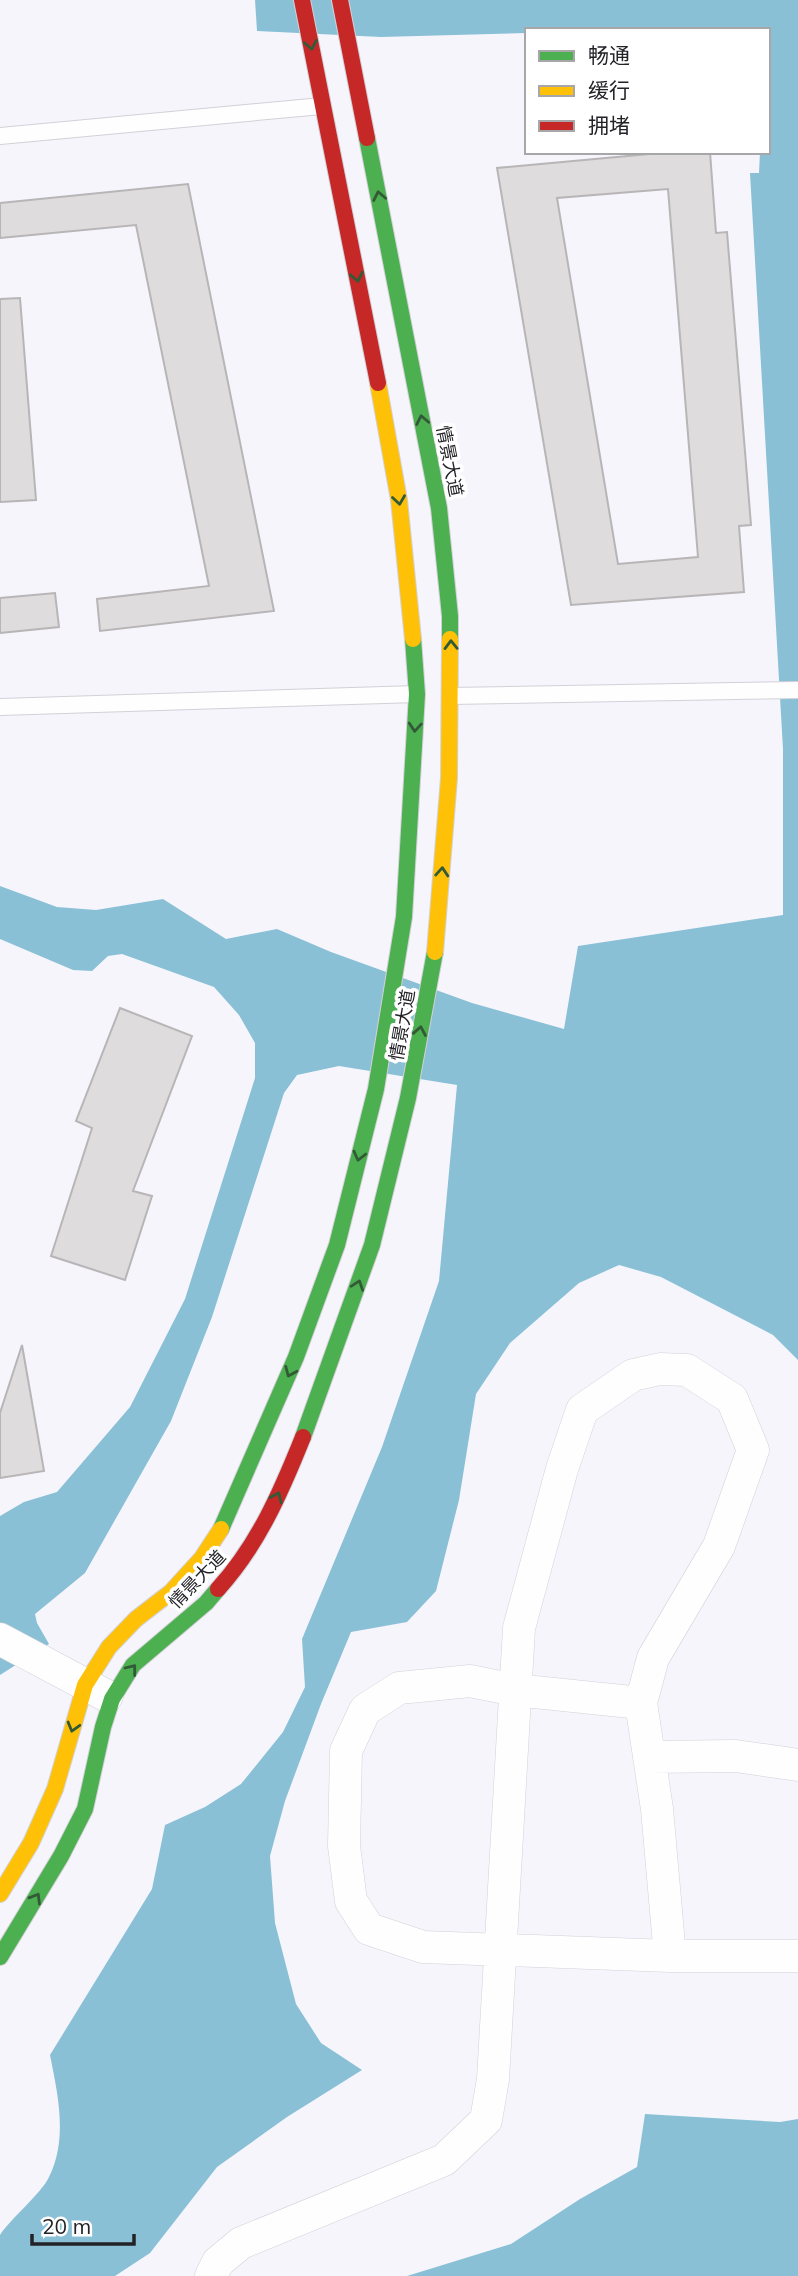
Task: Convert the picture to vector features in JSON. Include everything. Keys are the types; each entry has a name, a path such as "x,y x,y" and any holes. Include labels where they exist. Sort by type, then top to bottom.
{"street":[{"name":"情景大道","path":"0,1894 31,1843 99,1692 108,1647 136,1619 171,1591 202,1558 222,1527 296,1357 337,1245 376,1089 401,936 417,694 411,605 399,500 366,318 302,0"},
{"name":"情景大道","path":"99,1692 206,1603 239,1566 267,1519 322,1387 372,1245 408,1098 437,940 449,778 451,696 450,617 439,508 341,0"},
{"path":"211,2276 218,2262 242,2243 444,2160 485,2120 493,2079 519,1628 562,1469 582,1410 633,1375 660,1368 687,1370 732,1399 753,1450 719,1546 653,1658 641,1703 657,1808 670,1956"},
{"path":"0,1639 99,1692"},
{"path":"641,1703 515,1690 470,1681 398,1688 365,1710 346,1751 344,1846 351,1901 369,1929 423,1947 670,1956 798,1956"},
{"name":"情景大道","path":"0,1956 61,1856 85,1809 103,1727 99,1692"},
{"path":"649,1757 736,1756 798,1765"}],"lane":[{"path":"0,136 321,98"},
{"path":"0,707 417,694 451,696 798,690"}],"water":[{"path":"255,0 798,0 798,1360 773,1335 661,1277 619,1265 579,1283 510,1343 476,1394 459,1500 436,1591 407,1622 351,1632 285,1801 270,1856 275,1923 296,2004 321,2043 362,2070 287,2117 217,2167 150,2253 115,2276 0,2276 0,2235 45,2184 55,2162 60,2117 50,2055 152,1889 165,1825 205,1807 241,1784 283,1732 305,1687 302,1639 382,1447 439,1281 457,1085 339,1066 297,1075 284,1093 212,1317 171,1421 85,1573 35,1614 49,1644 0,1675 0,1516 24,1502 57,1492 130,1407 185,1299 255,1078 255,1043 239,1015 214,987 122,954 108,956 92,971 73,970 0,939 0,886 57,907 96,910 163,899 226,939 277,929 331,952 472,1003 564,1029 578,946 783,915 783,749 750,173 759,173 760,154 770,154 770,28 525,28 525,33 381,37 257,31"},
{"path":"645,2114 780,2122 798,2119 798,2276 407,2276 511,2244 580,2199 637,2167"}],"building":[{"path":"649,154 710,154 716,233 727,232 751,525 739,526 744,592 571,605 497,168","holes":["668,189 698,557 618,564 557,198"]},
{"path":"188,184 274,611 100,631 97,599 209,586 136,225 0,238 0,203"},
{"path":"20,298 36,500 0,502 0,299"},
{"path":"55,593 59,627 0,633 0,598"},
{"path":"120,1008 192,1036 133,1191 152,1196 125,1280 51,1256 92,1128 76,1121"},
{"path":"22,1345 44,1471 0,1478 0,1413"}],"traffic: fast":[{"path":"367,138 439,508 450,639"},
{"path":"221,1529 296,1357 337,1245 376,1089 404,917 417,694 413,639"},
{"path":"303,1437 372,1245 408,1098 435,952"},
{"path":"0,1957 61,1856 85,1809 112,1699 133,1665 206,1603 218,1589"}],"traffic: slow":[{"path":"378,383 399,500 413,639"},
{"path":"435,952 449,778 450,639"},
{"path":"0,1894 31,1843 55,1789 85,1685 109,1647 136,1619 171,1592 202,1558 221,1529"}],"traffic: jam":[{"path":"302,0 378,383"},
{"path":"340,0 367,138"},
{"path":"218,1589 257,1536 277,1498 303,1437"}]}
